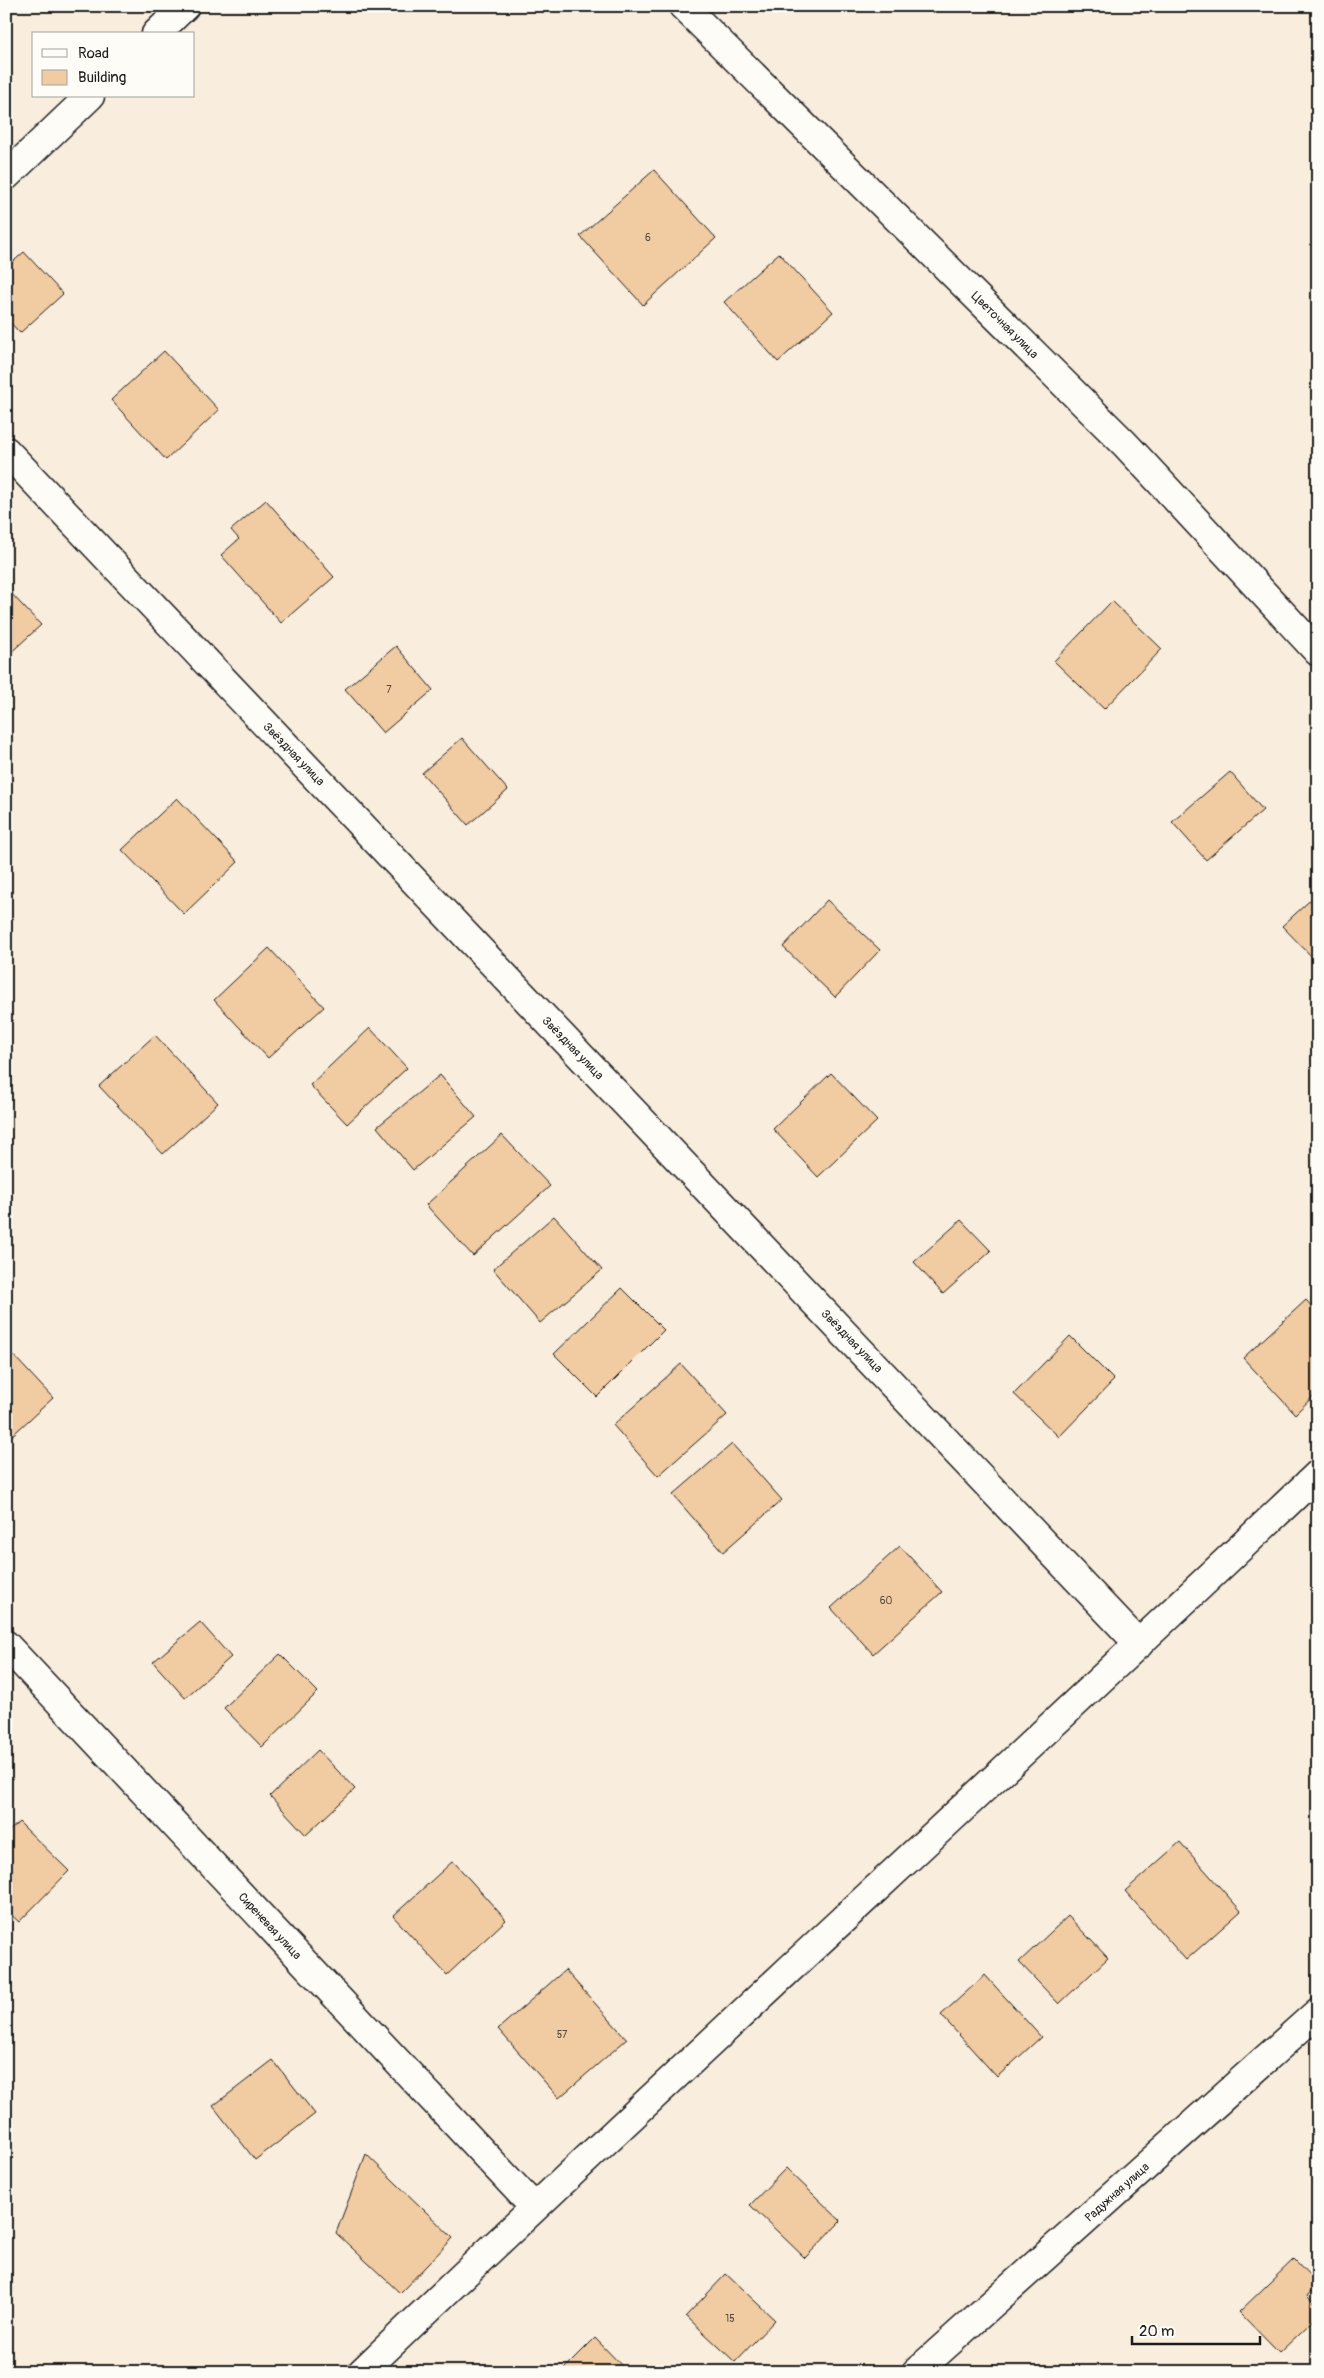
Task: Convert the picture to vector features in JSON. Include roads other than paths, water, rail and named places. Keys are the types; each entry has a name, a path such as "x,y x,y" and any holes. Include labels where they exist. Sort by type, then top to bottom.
{"street":[{"path":"158,32 185,6"},
{"name":"Цветочная улица","path":"683,6 1125,444 1318,652"},
{"path":"6,176 88,98"},
{"name":"Звёздная улица","path":"6,451 1139,1644"},
{"path":"362,2372 534,2207 1139,1644 1318,1474"},
{"name":"Сиреневая улица","path":"6,1645 534,2207"},
{"name":"Радужная улица","path":"916,2372 1318,2012"}]}
